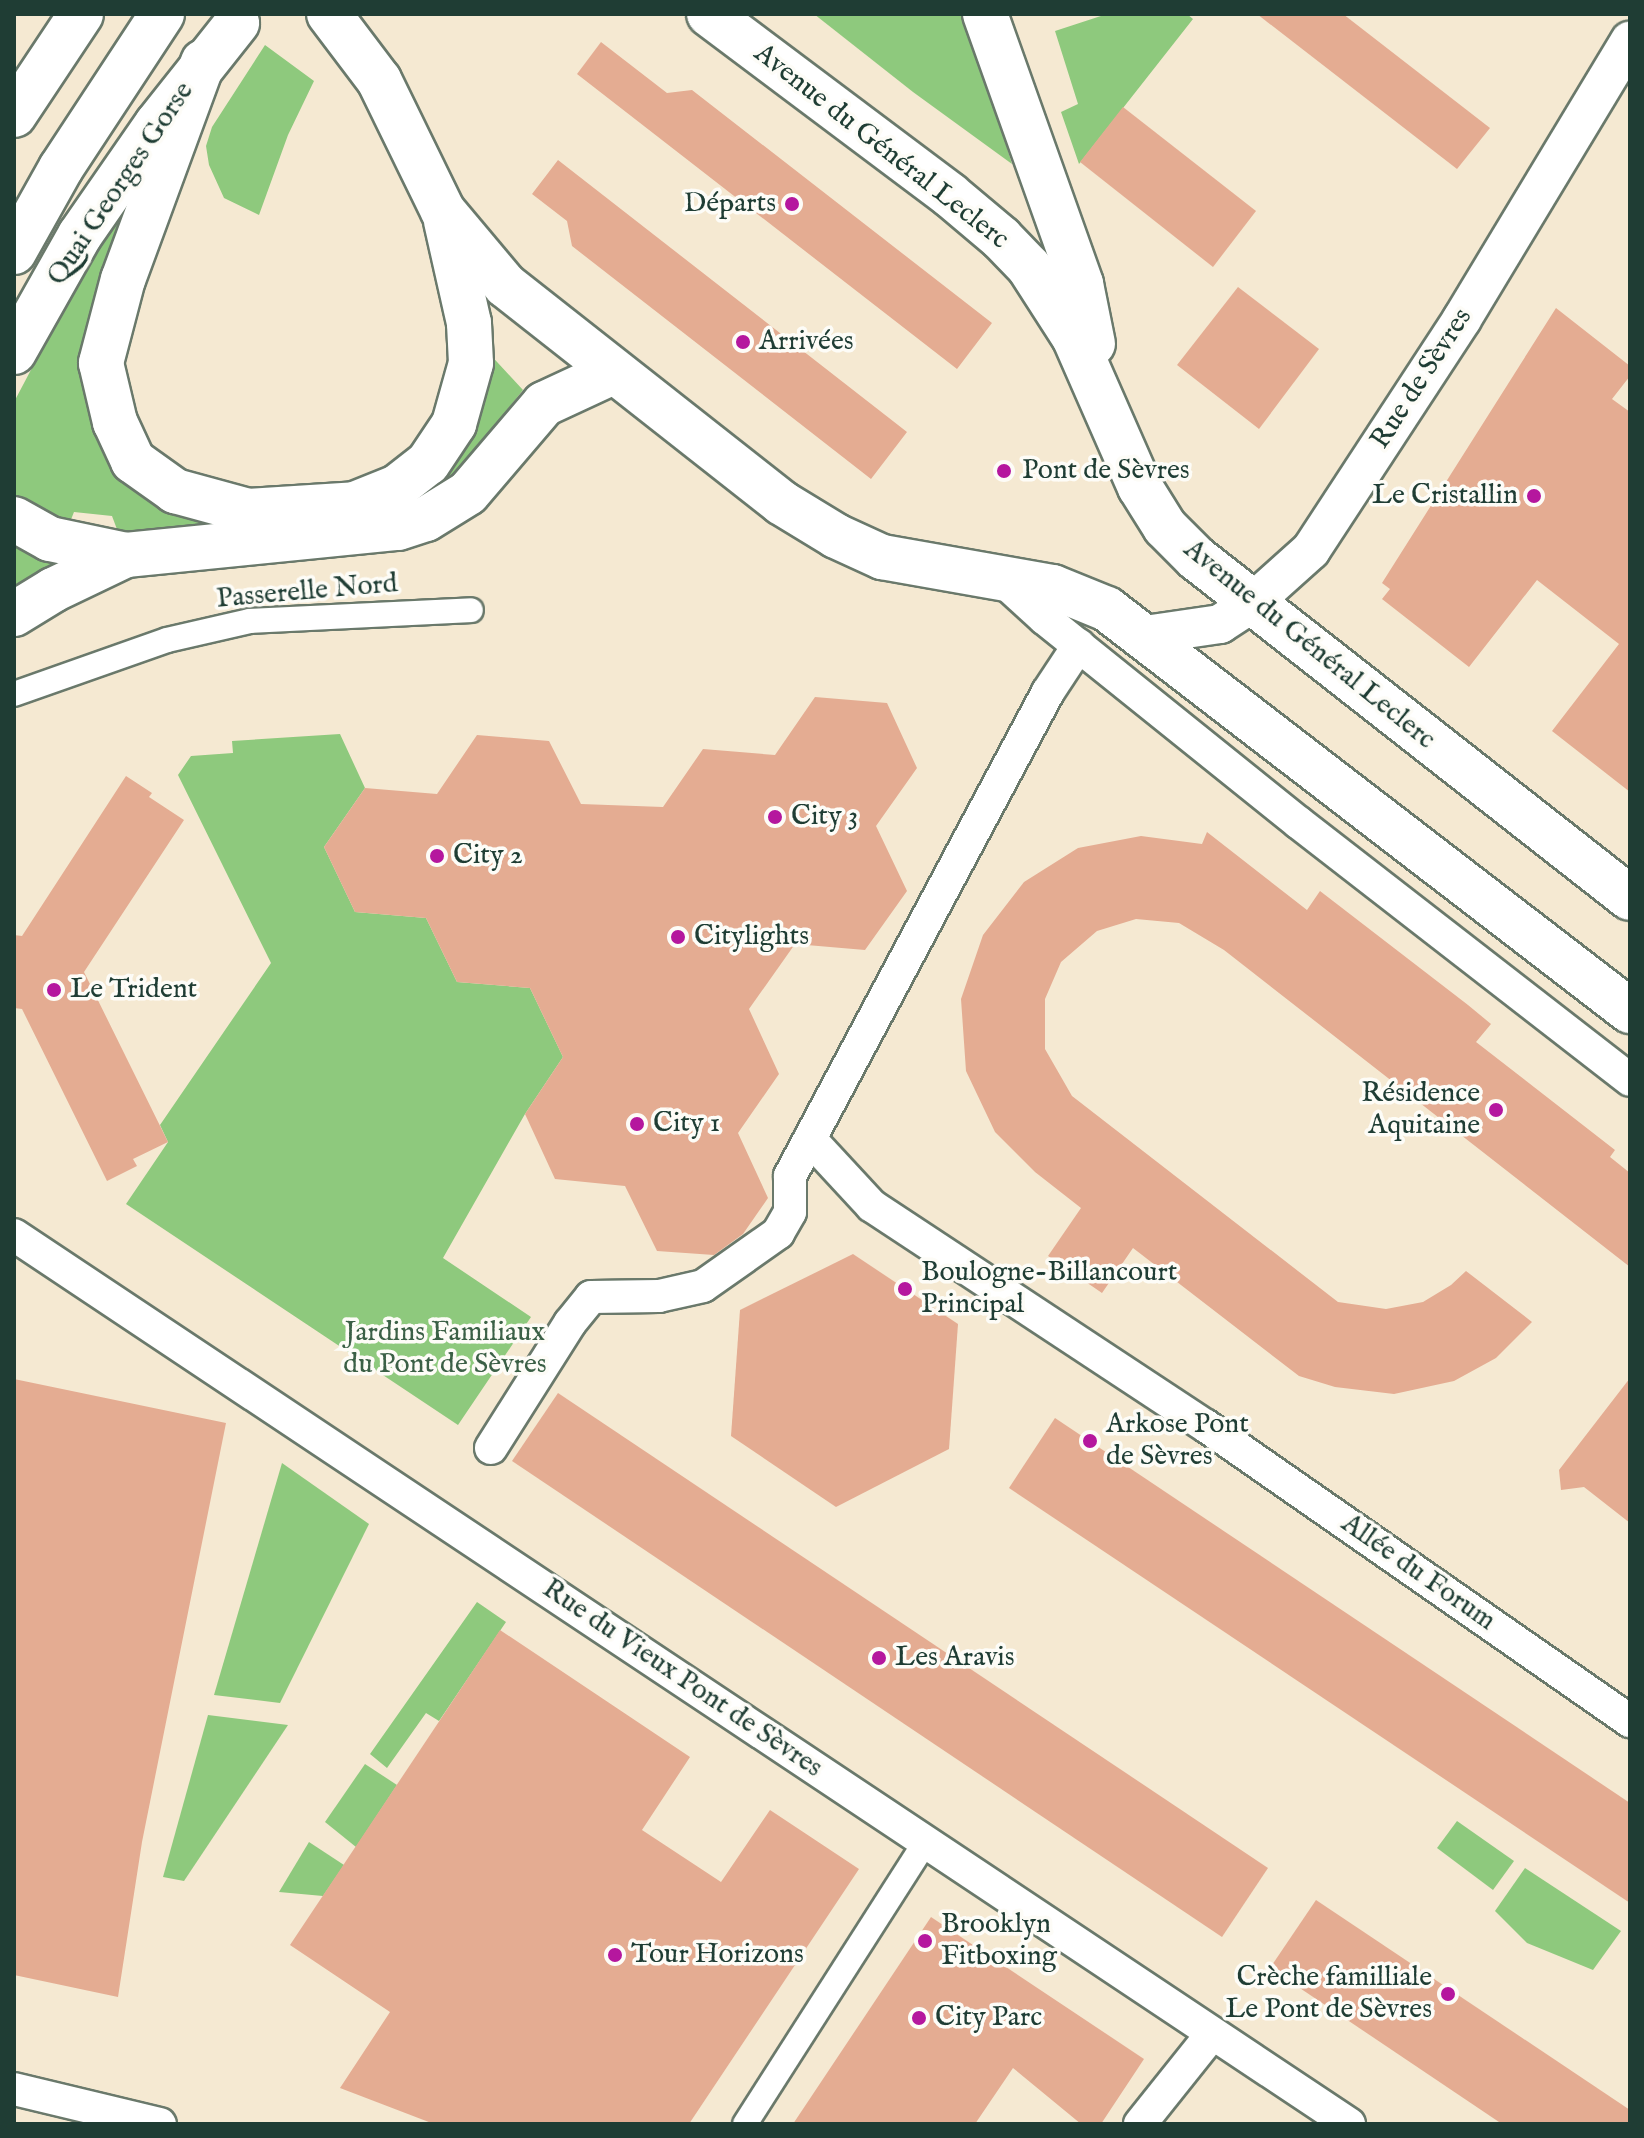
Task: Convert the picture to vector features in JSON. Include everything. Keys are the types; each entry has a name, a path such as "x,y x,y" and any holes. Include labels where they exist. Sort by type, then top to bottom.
{"main road":[{"path":"14,115 81,14"},
{"path":"14,252 76,143 162,14"},
{"path":"203,62 123,279 101,363 115,422 133,461 175,491 248,511 355,504 397,487 428,463 454,424 467,387 472,341 443,211 379,80 329,14"},
{"name":"Avenue du Général Leclerc","path":"709,14 1001,238 1053,299 1090,372 1140,487 1165,527 1196,558 1630,898"},
{"path":"985,14 1081,284 1109,421"},
{"name":"Quai Georges Gorse","path":"14,352 80,235 203,62 237,23"},
{"path":"443,211 505,285 782,503 836,536 882,557 999,577 1067,593 1107,609 1145,635 1630,1011"},
{"path":"14,519 50,539 126,555 386,529 426,519 468,493 544,404 613,372"},
{"path":"14,614 53,590 126,555"}],"street":[{"name":"Rue de Sèvres","path":"1145,635 1220,624 1252,603 1319,539 1462,319 1630,41"},
{"path":"999,577 1299,823 1630,1080"},
{"name":"Passerelle Nord","path":"14,694 167,640 250,621 471,610"},
{"path":"491,1448 570,1323 591,1297 659,1296 703,1286 778,1233 790,1212 790,1176 1048,692 1079,645"},
{"name":"Allée du Forum","path":"810,1139 872,1206 1206,1426 1630,1721"},
{"name":"Rue du Vieux Pont de Sèvres","path":"14,1235 1211,2035 1349,2124"},
{"path":"745,2124 925,1842"},
{"path":"1140,2124 1211,2035"},
{"path":"14,2089 160,2124"}],"green space":[{"path":"814,14 966,14 1012,164 913,92"},
{"path":"1107,14 1187,14 1193,19 1079,164 1061,112 1078,104 1055,31"},
{"path":"265,45 314,81 288,135 259,215 224,198 209,165 206,146 212,127"},
{"path":"137,169 145,172 100,302 140,484 376,509 486,350 523,390 457,472 411,508 296,526 118,532 112,516 74,512 68,527 14,499 14,402"},
{"path":"14,546 45,561 73,566 14,597"},
{"name":"Jardins Familiaux du Pont de Sèvres","path":"340,734 365,788 324,847 355,912 426,918 457,982 530,988 563,1057 525,1114 443,1258 531,1317 458,1425 126,1204 168,1142 160,1125 271,963 178,775 191,756 233,753 232,741"},
{"path":"282,1463 369,1524 280,1703 214,1695"},
{"path":"477,1602 506,1622 439,1721 426,1713 387,1768 370,1754"},
{"path":"208,1715 288,1725 184,1881 163,1877"},
{"path":"365,1764 397,1785 356,1847 325,1822"},
{"path":"1457,1821 1514,1861 1493,1890 1437,1848"},
{"path":"309,1842 344,1865 323,1896 279,1892"},
{"path":"1525,1868 1621,1931 1593,1970 1527,1943 1495,1911"}],"building":[{"path":"1257,14 1343,14 1490,128 1457,169"},
{"name":"Départs","path":"601,42 667,93 692,90 992,323 957,369 577,74"},
{"path":"1123,107 1256,211 1213,267 1080,162"},
{"name":"Arrivées","path":"558,160 907,432 871,479 572,246 567,221 532,194"},
{"path":"1238,287 1319,349 1259,429 1177,365"},
{"name":"Le Cristallin","path":"1556,308 1630,366 1630,376 1612,399 1630,412 1630,792 1552,731 1619,644 1537,580 1469,667 1382,599 1390,589 1382,583"},
{"path":"815,697 887,703 917,768 876,826 907,891 865,950 795,944 749,1009 779,1074 738,1133 768,1198 743,1234 714,1255 657,1251 625,1186 555,1179 525,1114 563,1057 530,988 457,982 426,918 355,912 324,847 365,788 437,794 477,735 549,741 581,804 663,807 703,749 775,755"},
{"name":"Le Trident","path":"126,776 152,793 149,797 184,820 84,972 168,1142 133,1159 137,1166 107,1181 22,1009 14,1008 14,935 22,936"},
{"name":"Résidence Aquitaine","path":"1207,832 1307,910 1320,891 1468,1005 1491,1024 1476,1042 1615,1150 1610,1157 1630,1173 1630,1267 1224,950 1179,923 1136,919 1097,931 1061,962 1045,999 1045,1049 1072,1096 1338,1302 1386,1309 1423,1302 1451,1285 1466,1271 1532,1322 1496,1358 1454,1381 1394,1394 1335,1387 1299,1376 1133,1248 1102,1293 1048,1256 1081,1208 1035,1172 995,1132 966,1071 961,999 983,935 1024,882 1078,848 1141,836 1202,844"},
{"path":"853,1254 958,1324 949,1449 836,1507 731,1436 740,1310"},
{"path":"1630,1378 1630,1523 1584,1487 1561,1490 1559,1470"},
{"path":"14,1379 226,1423 142,1842 118,1997 14,1975"},
{"name":"Les Aravis","path":"558,1393 1268,1868 1222,1937 512,1461"},
{"path":"1055,1418 1630,1803 1630,1903 1009,1488"},
{"name":"Tour Horizons","path":"500,1630 690,1757 642,1830 721,1882 770,1810 859,1869 689,2124 434,2124 340,2088 390,2012 290,1945"},
{"path":"1316,1900 1630,2110 1630,2124 1502,2124 1270,1968"},
{"name":"City Parc","path":"931,1917 1144,2059 1101,2124 1081,2124 1013,2068 975,2124 793,2124"}],"place":[{"name":"Départs","path":"792,204"},
{"name":"Arrivées","path":"743,342"},
{"name":"Pont de Sèvres","path":"1004,471"},
{"name":"Le Cristallin","path":"1534,496"},
{"name":"City 3","path":"775,817"},
{"name":"City 2","path":"437,856"},
{"name":"Citylights","path":"678,937"},
{"name":"Le Trident","path":"54,990"},
{"name":"Résidence Aquitaine","path":"1496,1110"},
{"name":"City 1","path":"637,1124"},
{"name":"Boulogne-Billancourt Principal","path":"905,1289"},
{"name":"Arkose Pont de Sèvres","path":"1090,1441"},
{"name":"Les Aravis","path":"879,1658"},
{"name":"Brooklyn Fitboxing","path":"925,1941"},
{"name":"Tour Horizons","path":"615,1955"},
{"name":"Crèche familliale Le Pont de Sèvres","path":"1448,1994"},
{"name":"City Parc","path":"919,2018"}]}
